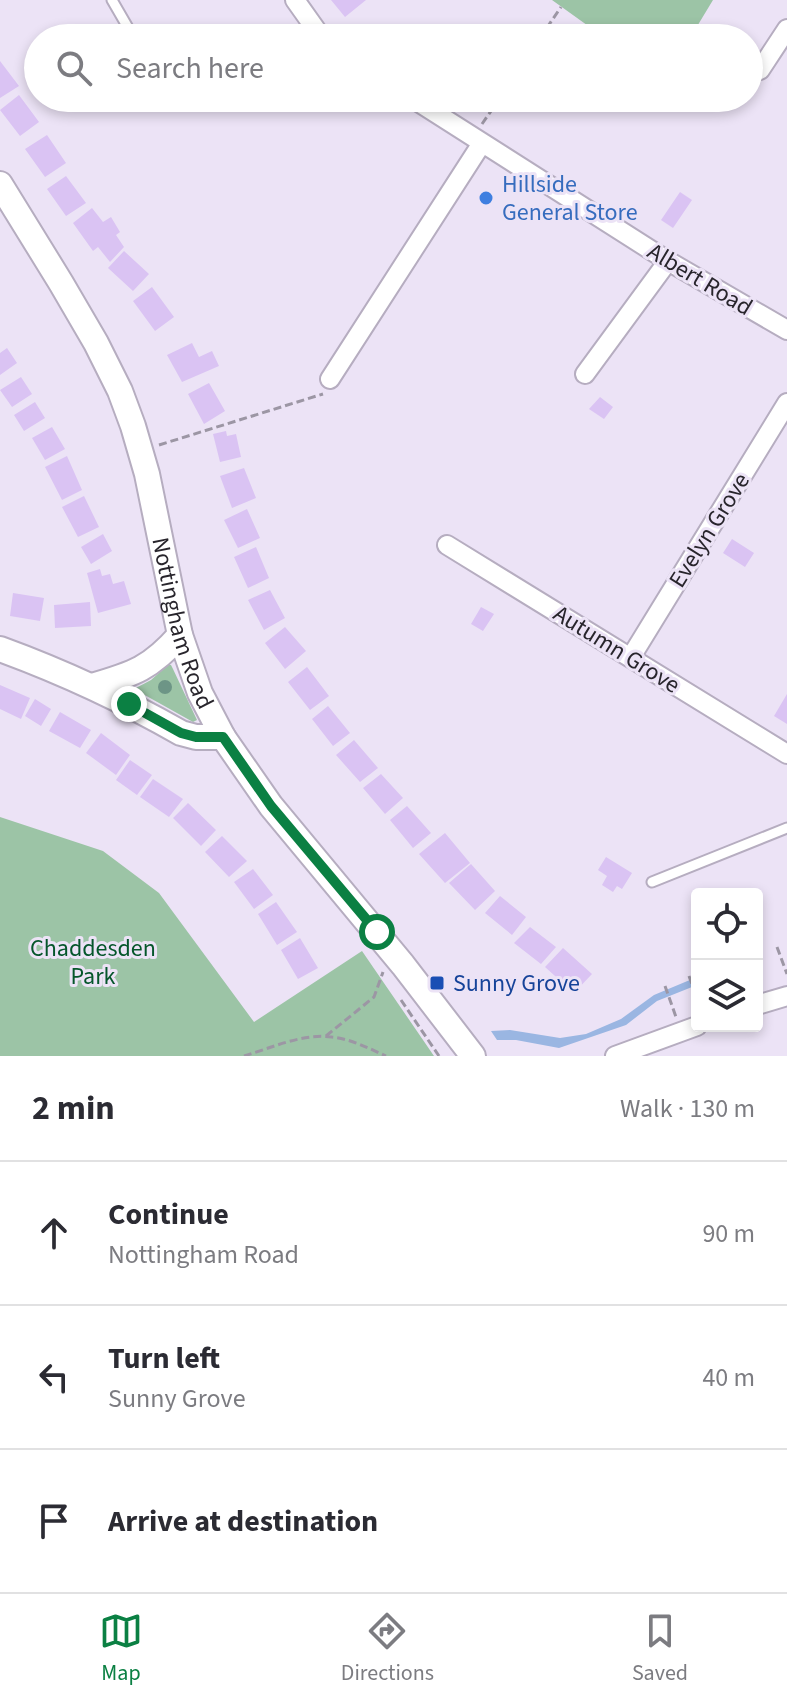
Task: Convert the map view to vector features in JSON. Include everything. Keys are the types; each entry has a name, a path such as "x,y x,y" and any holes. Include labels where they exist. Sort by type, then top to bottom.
{"street":[{"path":"295,0 312,24"},
{"path":"763,65 787,29"},
{"name":"Albert Road","path":"434,112 668,261 787,330"},
{"path":"330,379 478,140"},
{"name":"Nottingham Road","path":"0,184 96,343 120,391 152,494 180,635 200,693 223,737 271,806 411,975 473,1056"},
{"path":"585,374 668,261"},
{"name":"Evelyn Grove","path":"631,657 787,403"},
{"name":"Autumn Grove","path":"447,545 787,754"},
{"path":"92,686 142,670 180,635"},
{"path":"0,649 92,686 181,733 196,737 223,737"},
{"path":"763,1003 787,996"},
{"path":"615,1056 691,1028"}],"lane":[{"path":"112,0 126,24"},
{"path":"652,882 787,828"}],"path":[{"path":"549,24 561,7"},
{"path":"478,140 493,112"},
{"path":"140,450 323,396 330,379"},
{"path":"777,947 787,974"},
{"path":"325,1036 374,997 383,972 391,984"},
{"path":"689,976 691,982"},
{"path":"665,986 672,1004"},
{"path":"399,996 439,1056"},
{"path":"244,1056 307,1037 325,1036 358,1043 386,1056"}],"green space":[{"path":"552,0 713,0 698,24 585,24"},
{"path":"171,665 197,720 193,722 134,689 151,680"},
{"name":"Chaddesden Park","path":"0,817 103,851 159,893 254,1022 362,951 434,1056 0,1056"}],"water":[{"path":"691,980 691,987 657,1001 626,1025 559,1048 516,1040 497,1040 491,1031 510,1030 560,1038 586,1034 621,1019 654,995"}],"building":[{"path":"331,0 366,0 345,17"},
{"path":"0,61 19,86 0,98"},
{"path":"19,95 24,102 24,112 32,112 39,122 20,136 0,110"},
{"path":"47,135 66,163 45,177 25,149"},
{"path":"66,176 86,203 66,216 47,189"},
{"path":"680,192 692,200 673,228 661,220"},
{"path":"92,208 103,222 111,217 120,232 116,235 124,247 110,262 98,247 93,251 73,223"},
{"path":"124,251 149,274 133,291 108,268"},
{"path":"152,287 174,317 155,331 133,301"},
{"path":"192,343 199,357 212,351 219,366 182,382 167,355"},
{"path":"7,348 17,363 0,375 0,353"},
{"path":"21,377 32,394 12,407 0,390"},
{"path":"209,383 225,411 204,424 188,394"},
{"path":"600,397 613,407 604,419 589,409"},
{"path":"35,402 45,418 24,431 14,415"},
{"path":"52,427 65,449 45,460 32,438"},
{"path":"226,431 227,436 236,434 241,457 220,462 213,434"},
{"path":"67,456 82,490 62,500 45,467"},
{"path":"244,468 256,498 232,508 220,476"},
{"path":"84,496 99,527 78,537 62,507"},
{"path":"247,509 260,538 238,548 224,520"},
{"path":"103,534 112,551 91,564 81,547"},
{"path":"732,539 754,553 745,567 723,553"},
{"path":"256,547 269,578 248,588 234,557"},
{"path":"100,569 102,576 110,574 113,584 124,581 131,604 98,613 87,573"},
{"path":"270,590 285,618 264,630 248,600"},
{"path":"13,593 44,598 40,621 10,616"},
{"path":"90,602 91,626 55,628 54,605"},
{"path":"481,607 494,614 483,631 471,624"},
{"path":"285,627 306,651 285,669 265,643"},
{"path":"307,667 329,696 310,710 288,682"},
{"path":"0,685 30,698 21,719 0,709"},
{"path":"787,694 787,724 774,716"},
{"path":"35,699 51,709 41,726 25,716"},
{"path":"328,706 350,733 333,746 312,719"},
{"path":"60,712 91,730 80,748 49,731"},
{"path":"101,733 130,755 116,775 86,753"},
{"path":"354,740 378,768 360,782 336,755"},
{"path":"130,760 152,775 137,795 116,780"},
{"path":"381,774 403,798 385,814 363,788"},
{"path":"153,779 183,799 169,817 140,797"},
{"path":"188,803 216,830 201,846 173,818"},
{"path":"407,806 431,833 413,848 390,820"},
{"path":"445,833 470,863 445,883 419,854"},
{"path":"222,836 247,861 229,877 205,852"},
{"path":"606,857 632,873 622,889 617,886 613,892 602,885 607,876 598,870"},
{"path":"471,864 495,891 475,910 449,883"},
{"path":"253,869 273,895 254,909 234,882"},
{"path":"500,896 526,917 512,935 485,913"},
{"path":"276,902 297,932 277,945 258,914"},
{"path":"530,927 556,947 541,964 514,943"},
{"path":"300,938 318,968 298,979 281,950"},
{"path":"563,948 592,974 574,993 545,967"}],"place":[{"name":"Hillside General Store","path":"486,198"},
{"name":"Sunny Grove","path":"437,983"}],"route":[{"path":"129,704 181,733 196,737 223,737 271,806 377,932"}]}
